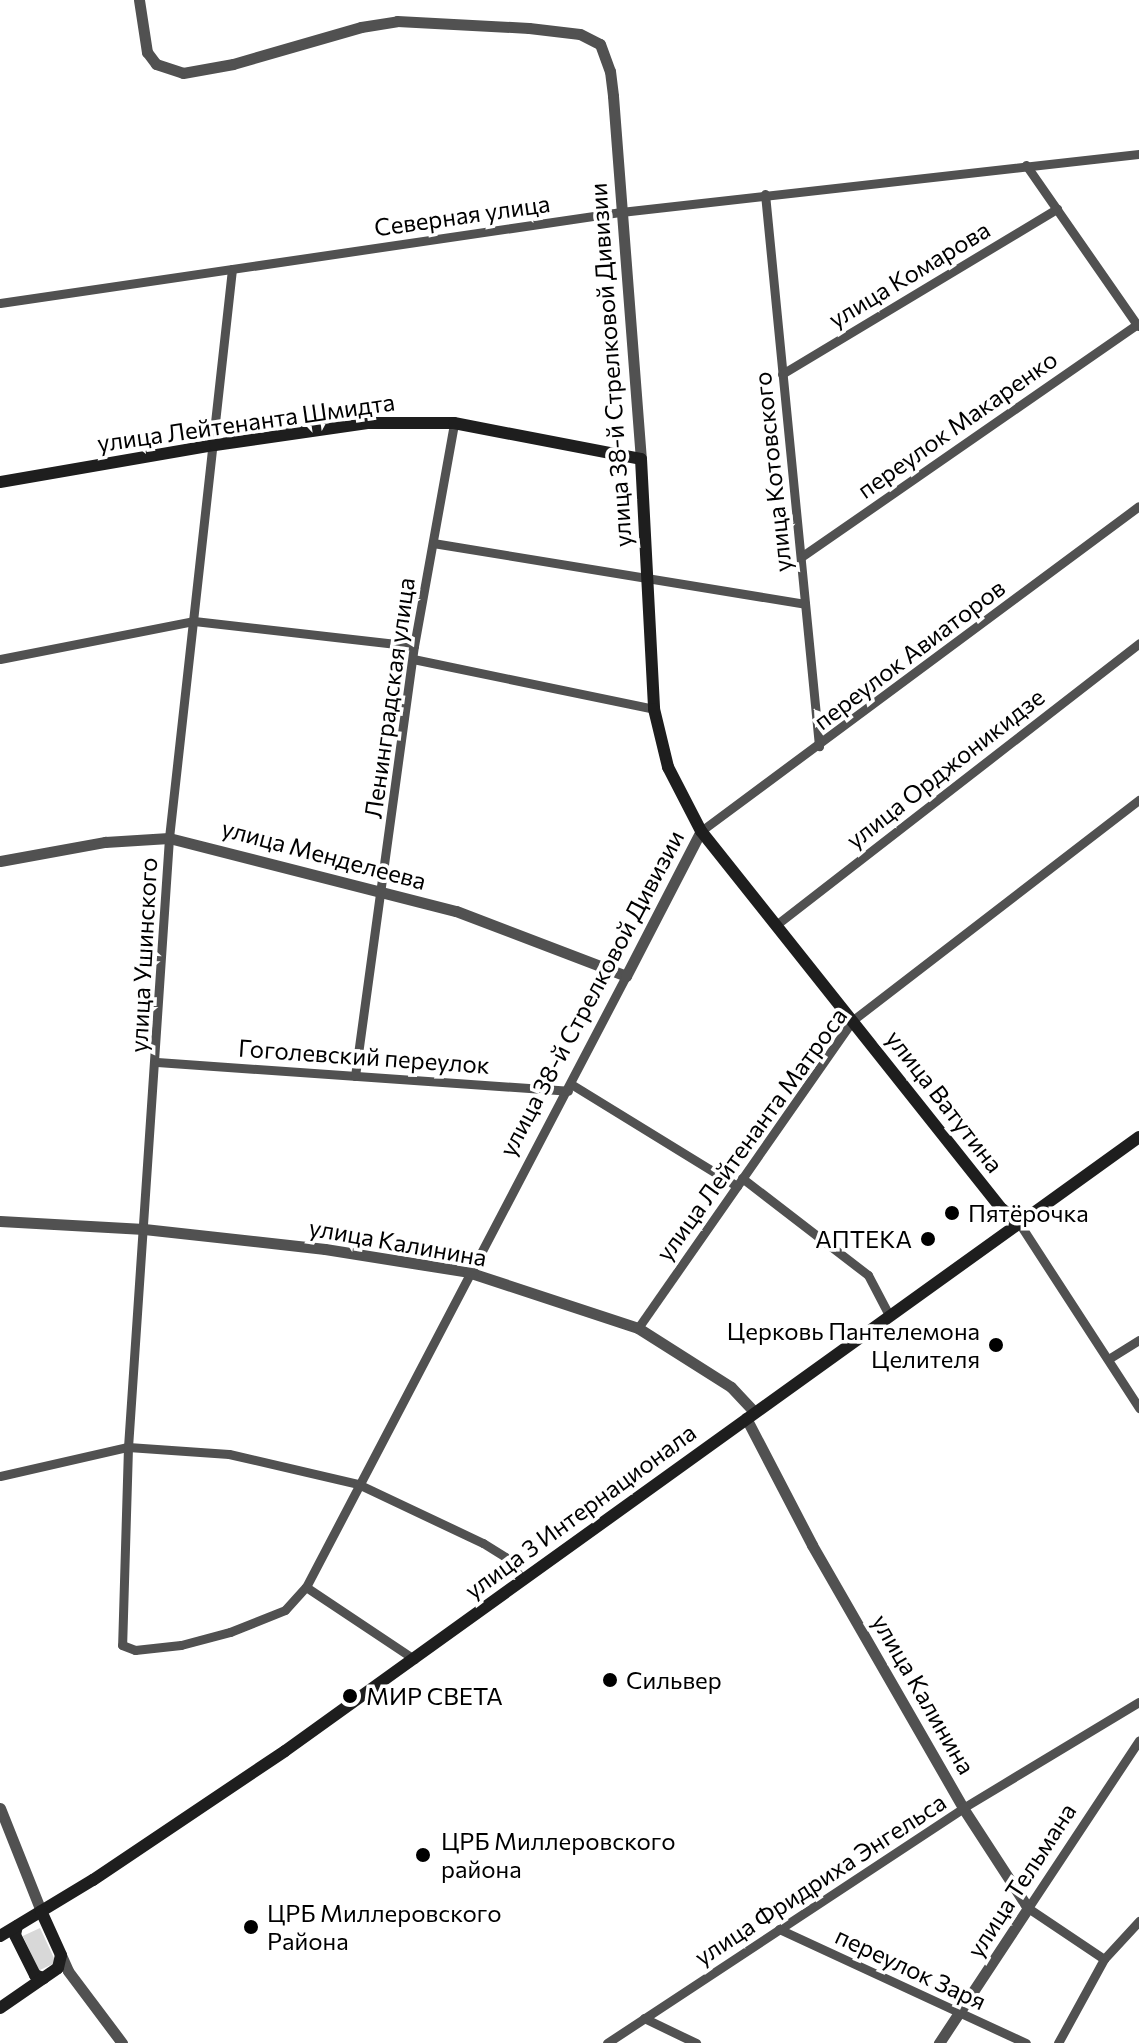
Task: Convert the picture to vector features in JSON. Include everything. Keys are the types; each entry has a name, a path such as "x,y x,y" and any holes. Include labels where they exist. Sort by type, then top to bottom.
{"main road":[{"name":"улица Лейтенанта Шмидта","path":"0,482 215,445 367,423 454,423 641,459"},
{"name":"улица 38-й Стрелковой Дивизии","path":"641,459 654,709 668,767 701,831"},
{"name":"улица Ватутина","path":"701,831 1002,1209 1019,1223"},
{"name":"улица 3 Интернационала","path":"0,1936 193,1814 414,1659 1139,1137"},
{"path":"0,2008 62,1965 41,1911"},
{"path":"17,1926 15,1935 35,1975 43,1978"}],"street":[{"name":"улица 38-й Стрелковой Дивизии","path":"139,0 147,52 156,64 183,73 233,64 361,27 397,21 529,28 580,34 600,44 610,71 641,459"},
{"name":"Северная улица","path":"0,303 621,212 1139,154"},
{"path":"1026,165 1138,326"},
{"name":"улица Котовского","path":"765,194 819,746"},
{"name":"улица Комарова","path":"782,374 1057,209"},
{"name":"улица Ушинского","path":"232,269 215,445 169,838 157,1062 128,1447 122,1645 135,1650 181,1645 230,1632 285,1610 306,1587"},
{"name":"переулок Макаренко","path":"801,557 1138,326"},
{"name":"Ленинградская улица","path":"355,1076 414,646 454,423"},
{"name":"переулок Авиаторов","path":"701,831 1139,506"},
{"path":"433,543 805,604"},
{"path":"0,659 194,621 414,646"},
{"name":"улица Орджоникидзе","path":"776,925 1139,643"},
{"path":"413,659 654,709"},
{"name":"улица Лейтенанта Матроса","path":"638,1328 853,1020 1139,800"},
{"name":"улица 38-й Стрелковой Дивизии","path":"306,1587 358,1484 416,1381 468,1272 570,1087 701,831"},
{"name":"улица Менделеева","path":"0,861 105,842 169,838 456,911 626,976"},
{"name":"Гоголевский переулок","path":"157,1062 570,1087 740,1182 868,1275 889,1315"},
{"name":"улица Калинина","path":"0,1221 144,1229 325,1249 468,1272 638,1328 731,1387 750,1415 812,1545 963,1808 1028,1908 1104,1959"},
{"name":"улица Ватутина","path":"1019,1223 1110,1358 1139,1408"},
{"path":"1110,1358 1139,1340"},
{"path":"0,1476 128,1447 229,1454 358,1484 483,1543 505,1557 523,1580"},
{"path":"306,1587 414,1659"},
{"name":"улица Фридриха Энгельса","path":"607,2043 963,1808 1139,1702"},
{"name":"улица Тельмана","path":"939,2043 1139,1740"},
{"path":"0,1808 41,1911"},
{"path":"1058,2043 1104,1959 1139,1921"},
{"name":"переулок Заря","path":"779,1929 1026,2043"},
{"path":"62,1965 122,2043"},
{"path":"644,2018 696,2043"}],"shaded area":[{"path":"40,1928 56,1962 39,1970 23,1936"}],"place":[{"name":"Пятёрочка","path":"952,1213"},
{"name":"АПТЕКА","path":"928,1239"},
{"name":"Церковь Пантелемона Целителя","path":"996,1345"},
{"name":"Сильвер","path":"610,1680"},
{"name":"МИР СВЕТА","path":"350,1696"},
{"name":"ЦРБ Миллеровского района","path":"423,1855"},
{"name":"ЦРБ Миллеровского Района","path":"251,1927"}]}
